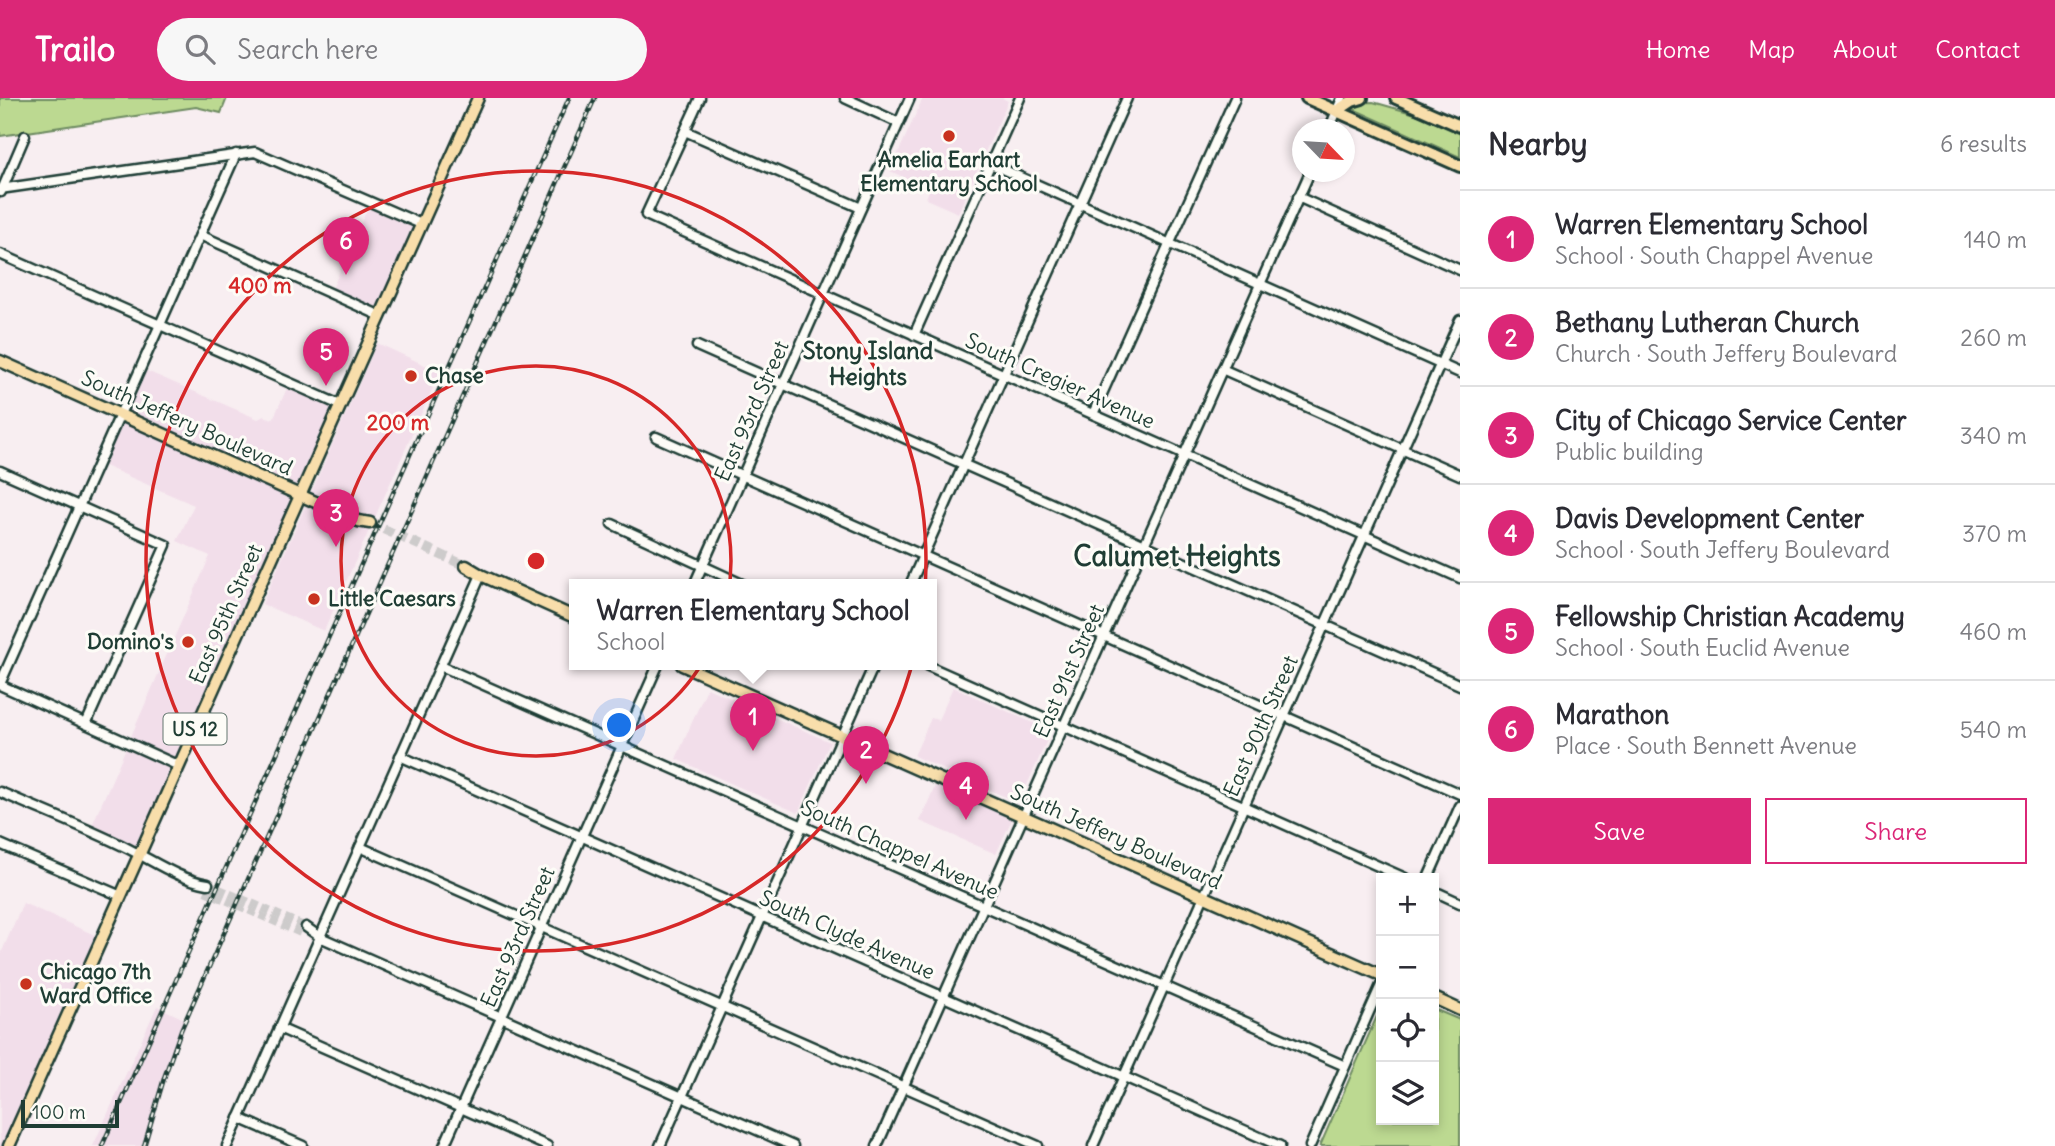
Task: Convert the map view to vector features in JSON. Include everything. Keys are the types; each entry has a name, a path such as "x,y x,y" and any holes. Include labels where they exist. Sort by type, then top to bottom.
{"highway":[{"path":"1307,98 1460,166"},
{"path":"1337,111 1362,98"},
{"path":"1396,98 1460,126"}],"main road":[{"name":"East 95th Street","path":"9,1146 478,98"},
{"name":"South Jeffery Boulevard","path":"0,362 369,526"},
{"path":"465,569 569,614"},
{"name":"South Jeffery Boulevard","path":"693,670 1376,973"},
{"path":"1436,999 1460,1010"}],"street":[{"path":"700,98 685,131 861,208"},
{"path":"845,98 899,122"},
{"name":"East 93rd Street","path":"697,579 910,98"},
{"path":"914,334 1020,98"},
{"path":"913,579 1127,98"},
{"path":"1093,414 1235,98"},
{"path":"1334,119 1342,98"},
{"name":"South Cregier Avenue","path":"685,131 646,215 1460,578"},
{"path":"1,191 25,136"},
{"path":"1,191 255,152 421,224"},
{"path":"179,766 0,684 236,154"},
{"path":"991,164 1460,373"},
{"name":"East 91st Street","path":"877,1146 1305,182"},
{"path":"1298,197 1460,270"},
{"path":"200,235 380,316"},
{"path":"0,254 340,405"},
{"name":"East 90th Street","path":"1093,1146 1460,320"},
{"path":"697,346 1460,685"},
{"path":"1222,369 1460,475"},
{"path":"656,437 1460,794"},
{"path":"0,471 166,545 86,724"},
{"path":"611,524 731,579"},
{"path":"227,1146 481,575"},
{"name":"South Chappel Avenue","path":"440,666 1345,1066"},
{"name":"East 93rd Street","path":"444,1146 656,670"},
{"path":"660,1146 872,670"},
{"path":"937,670 1394,873"},
{"name":"South Clyde Avenue","path":"400,756 1280,1146"},
{"path":"0,792 207,887"},
{"path":"1430,873 1460,806"},
{"path":"0,844 121,896"},
{"path":"360,847 1038,1146"},
{"path":"1439,893 1460,903"},
{"path":"304,930 793,1146"},
{"path":"1310,1146 1376,996"},
{"path":"279,1028 547,1146"},
{"path":"239,1118 303,1146"}],"shaded area":[{"name":"Amelia Earhart Elementary School","path":"923,98 1002,98 1008,101 958,213 926,199 929,189 890,171"},
{"path":"369,205 413,226 377,308 332,289"},
{"path":"377,343 440,372 324,631 262,604"},
{"path":"142,369 258,419 264,416 273,419 289,384 334,404 135,850 90,830 210,556 177,541 194,505 100,464"},
{"path":"953,687 1051,731 1019,803 914,756 931,718 938,720"},
{"path":"707,688 830,742 798,813 676,759"},
{"path":"935,786 1012,819 996,854 920,821"},
{"path":"23,903 97,936 3,1146 0,1146 0,956"},
{"path":"157,1006 188,1021 171,1062 147,1146 93,1146"}],"green space":[{"path":"0,98 227,98 221,113 196,107 0,136"},
{"path":"1373,102 1419,115 1460,133 1460,157 1351,108 1353,103"},
{"path":"1439,1011 1460,1020 1460,1146 1320,1146 1376,1018 1376,1125 1439,1125"}],"tunnel":[{"path":"370,523 466,566"},
{"path":"208,884 306,927"},
{"path":"205,891 303,934"}],"railway":[{"path":"102,1146 569,98"},
{"path":"144,1146 181,1030 595,98"}],"place":[{"name":"Amelia Earhart Elementary School","path":"949,136"},
{"name":"Marathon","path":"346,275"},
{"name":"Chase","path":"411,376"},
{"name":"Fellowship Christian Academy","path":"326,386"},
{"name":"City of Chicago Service Center","path":"336,547"},
{"name":"Little Caesars","path":"314,599"},
{"name":"Domino's","path":"188,642"},
{"name":"Warren Elementary School","path":"753,751"},
{"name":"Bethany Lutheran Church","path":"866,784"},
{"name":"Davis Development Center","path":"966,820"},
{"name":"Chicago 7th Ward Office","path":"26,984"}],"district":[{"name":"Stony Island Heights","path":"868,364"},
{"name":"Calumet Heights","path":"1177,556"}]}
